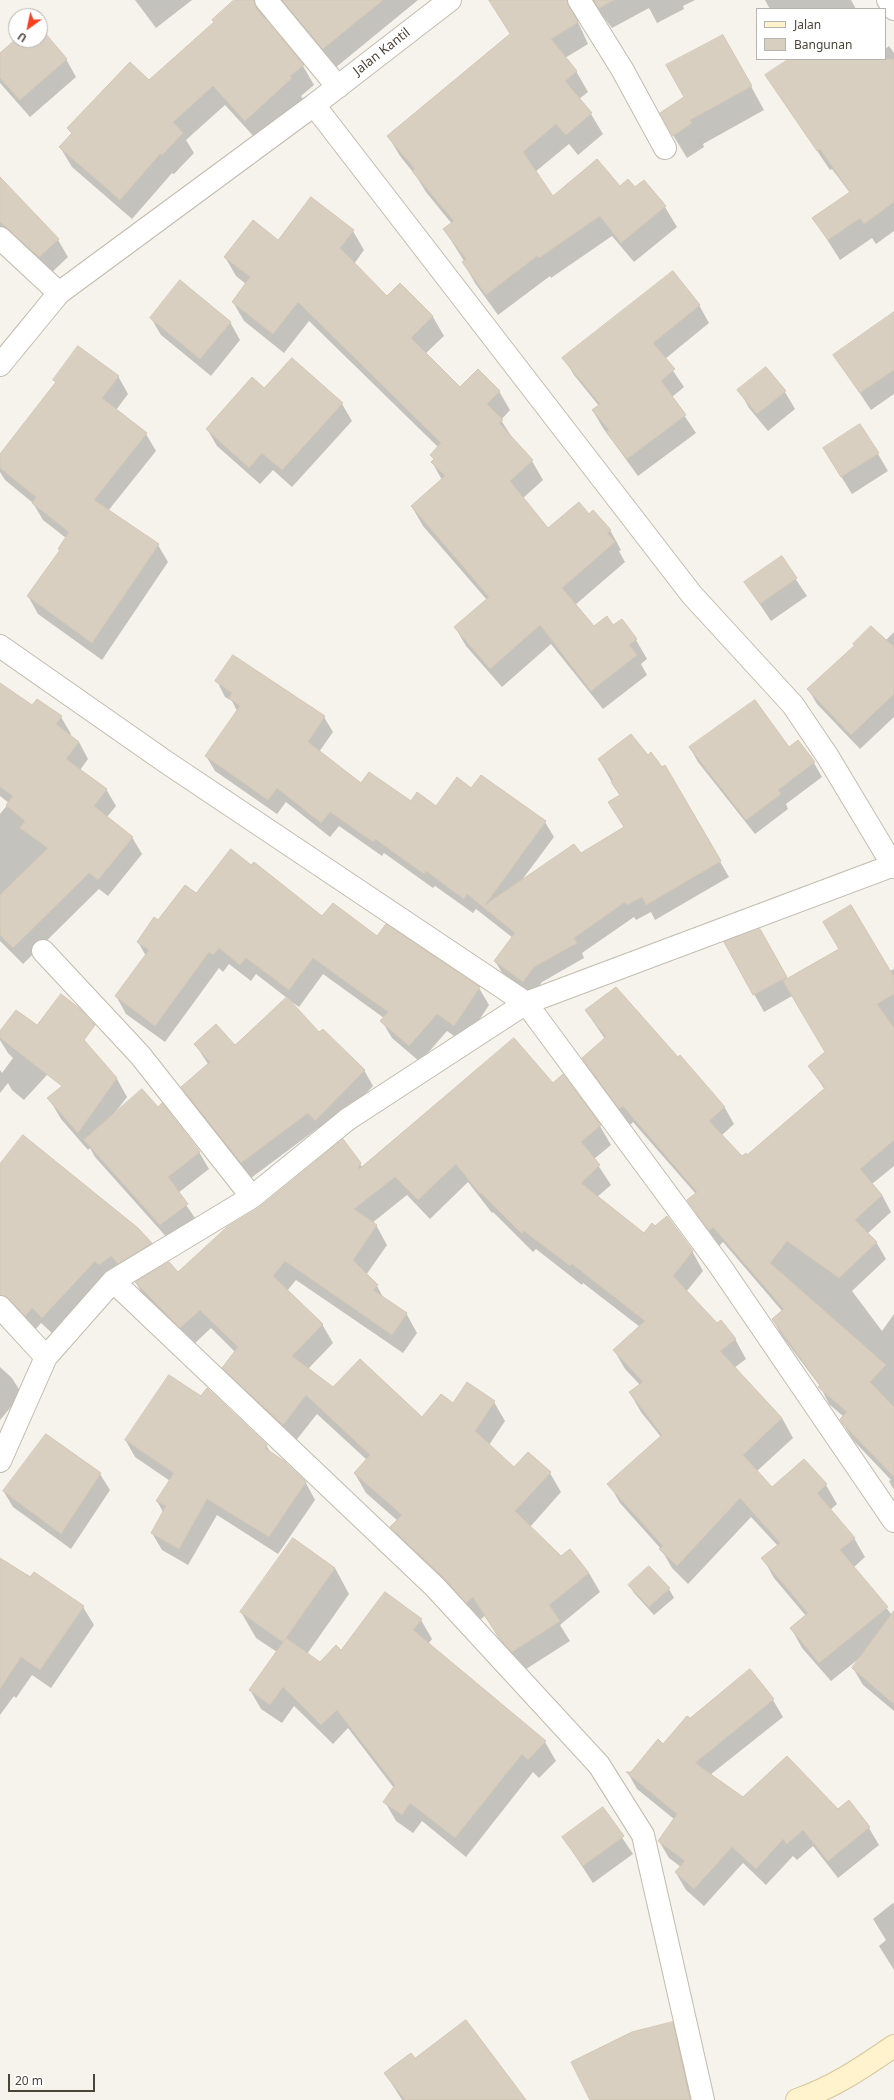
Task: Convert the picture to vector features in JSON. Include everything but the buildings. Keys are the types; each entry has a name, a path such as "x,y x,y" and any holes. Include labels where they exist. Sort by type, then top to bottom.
{"street":[{"path":"266,0 338,87"},
{"name":"Jalan Kantil","path":"0,366 59,293 314,105 450,0"},
{"path":"579,0 622,69 665,148"},
{"path":"888,0 894,9"},
{"path":"0,1461 46,1357 113,1281 252,1197 348,1119 526,1003 894,866 828,757 793,705 692,595 314,105"},
{"path":"0,238 59,293"},
{"path":"0,646 166,762 526,1003 720,1266 894,1521"},
{"path":"42,951 140,1055 252,1197"},
{"path":"113,1281 435,1587 599,1765 643,1835 703,2100"},
{"path":"0,1307 46,1357"},
{"path":"797,2100 824,2090 858,2071 894,2046"}]}
